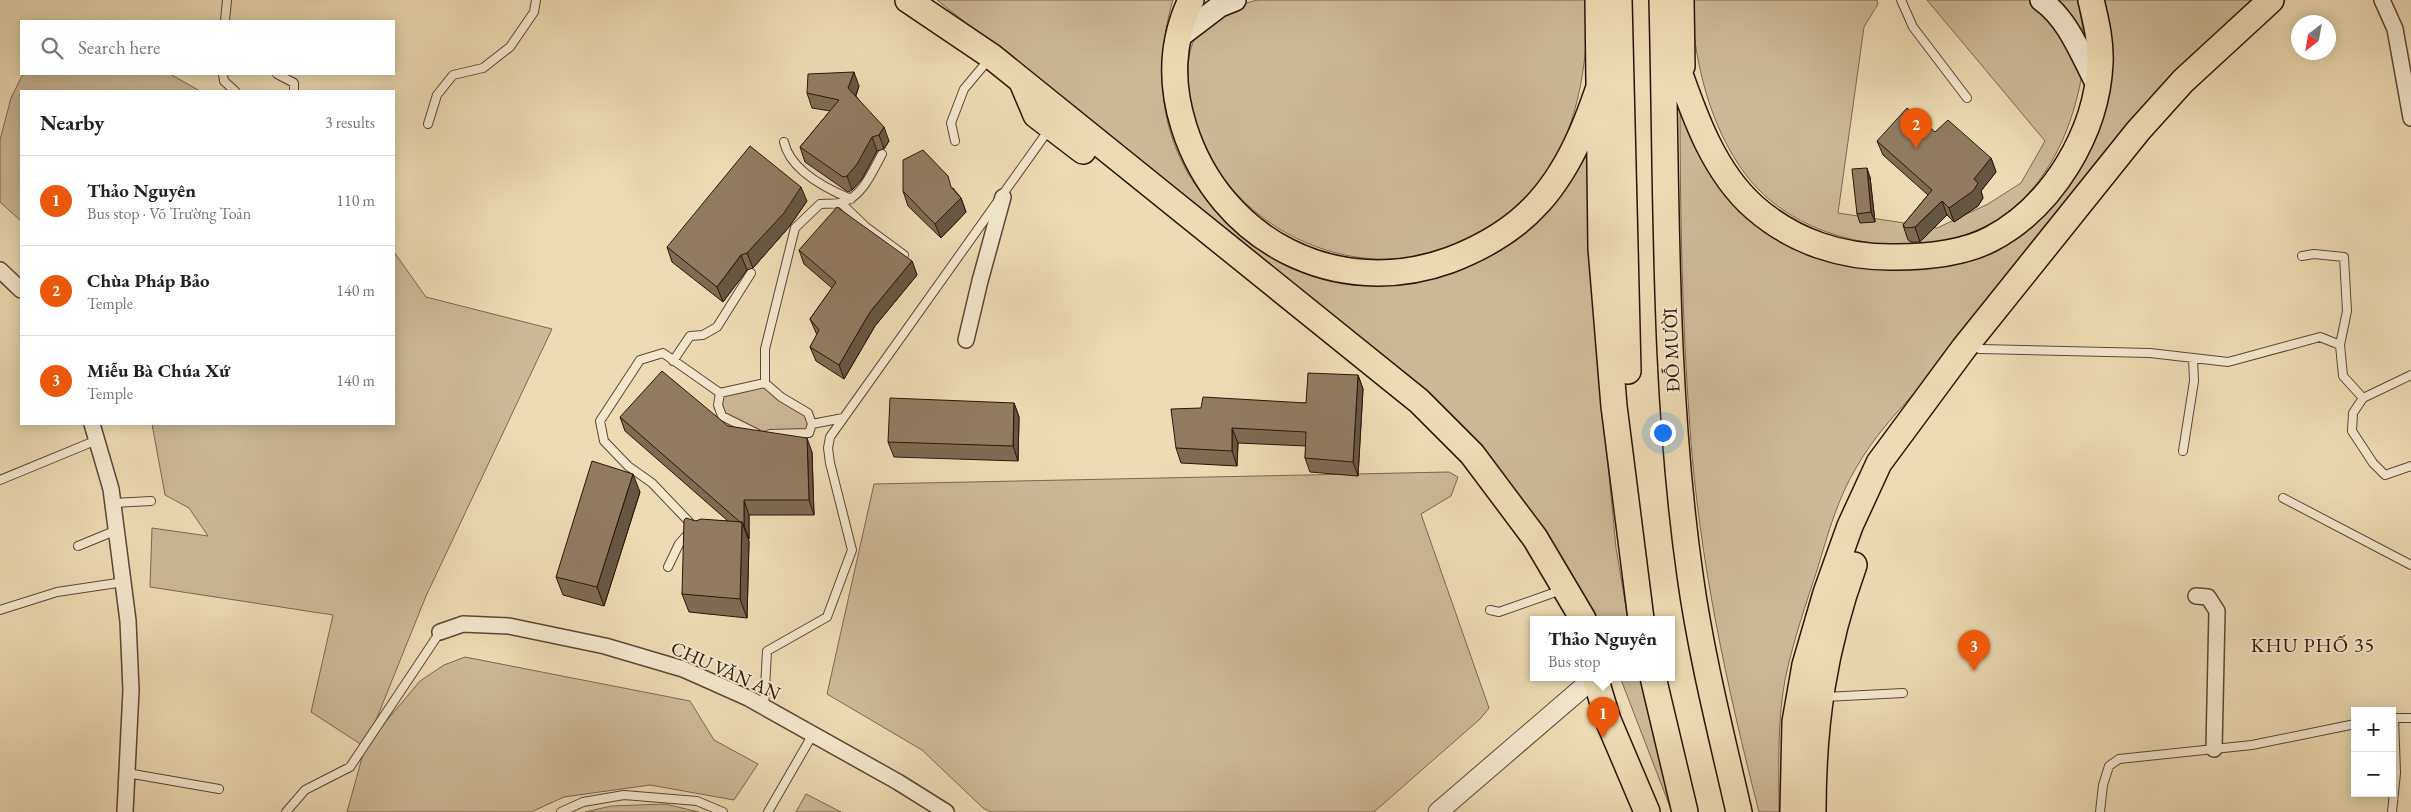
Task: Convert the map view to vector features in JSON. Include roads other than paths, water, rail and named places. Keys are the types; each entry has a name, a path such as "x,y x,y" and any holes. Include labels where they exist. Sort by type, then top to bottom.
{"highway":[{"path":"897,0 915,5 991,56 1419,402 1472,454 1535,538 1581,616"},
{"path":"1191,0 1178,38 1174,70 1175,101 1195,158 1219,197 1256,230 1278,246 1302,259 1344,271 1370,274 1417,270 1464,255 1486,244 1526,216 1551,187 1571,156 1585,127 1600,83"},
{"path":"1663,28 1694,110 1721,166 1736,189 1754,207 1789,232 1824,248 1854,255 1913,257 1965,249 1989,240 2013,226 2034,208 2053,186 2071,160 2086,128 2097,85 2100,64 2099,33 2091,0"},
{"path":"1793,812 1795,722 1805,665 1826,593 1844,543 1879,463 1964,348 2138,130 2190,74 2270,0"},
{"path":"1813,812 1816,725 1825,663 1843,597 1866,534 1893,473 1930,415 2105,190 2148,139 2240,44 2289,0"},
{"name":"ĐỖ MƯỜI","path":"1672,2 1663,28 1670,364 1678,463 1690,575 1709,682 1740,812"},
{"name":"ĐỖ MƯỜI","path":"1672,2 1682,81"},
{"path":"1611,9 1600,83 1601,248 1614,406 1641,616"},
{"path":"1611,9 1626,343 1636,485 1653,616"},
{"path":"1021,80 1036,115 1137,191 1354,364 1413,414 1463,461 1496,504 1566,616"},
{"path":"1596,681 1608,720 1647,812"},
{"path":"1609,681 1658,812"},
{"path":"1654,681 1685,812"},
{"path":"1665,681 1694,812"}],"main road":[{"path":"1178,38 1220,6 1235,0"},
{"path":"2041,0 2054,9 2068,30 2097,85"}],"street":[{"path":"2382,0 2394,29 2411,118"},
{"path":"966,340 1003,197"},
{"path":"0,270 20,289"},
{"path":"92,425 113,503 124,582 131,690 125,812"},
{"path":"2196,596 2208,597 2217,611 2214,749"},
{"name":"CHU VĂN AN","path":"440,632 463,624 509,626 605,646 683,669 764,707 946,812"},
{"path":"1438,812 1590,681"}],"lane":[{"path":"225,20 227,0"},
{"path":"428,124 437,95 453,75 483,68 510,47 534,12 536,0"},
{"path":"1901,0 1913,28 1967,98"},
{"path":"955,140 951,123 964,89 991,56"},
{"path":"223,75 224,81 233,90"},
{"path":"279,75 294,84 294,90"},
{"path":"764,707 767,650 827,617 852,550 828,448 830,437 1003,197 1051,127"},
{"path":"784,142 795,162 822,184 851,199"},
{"path":"720,393 718,405 722,416 760,435 809,433 812,424 808,413 781,397 765,383 764,349 795,228 820,204 841,203 851,199 866,182 882,154"},
{"path":"841,203 866,227 904,255"},
{"path":"2302,256 2314,254 2344,257 2347,311 2340,345 2344,376 2363,398"},
{"path":"673,361 690,336 703,335 717,327 751,273"},
{"path":"1980,349 2150,353 2228,362 2320,337 2340,345"},
{"path":"703,534 652,483 628,466 604,441 600,421 640,360 663,353 720,393 765,383"},
{"path":"2183,451 2194,381 2193,358"},
{"path":"2411,376 2363,398 2353,412 2352,431 2373,463 2384,475 2411,466"},
{"path":"812,424 843,418"},
{"path":"0,480 97,440"},
{"path":"2283,498 2411,565"},
{"path":"113,503 152,501"},
{"path":"668,566 679,544 694,527"},
{"path":"78,546 117,530"},
{"path":"0,610 57,592 124,582"},
{"path":"1490,610 1499,612 1553,593"},
{"path":"286,812 305,790 350,767 440,632"},
{"path":"1820,697 1903,693"},
{"path":"2396,718 2411,718"},
{"path":"2100,812 2109,766 2119,759 2252,745 2351,725"},
{"path":"768,812 813,734"},
{"path":"2392,812 2396,773 2395,752"},
{"path":"127,773 219,789"},
{"path":"561,812 583,802 624,795 697,801 723,812"}],"place":[{"name":"Chùa Pháp Bảo","path":"1916,149"},
{"name":"Miễu Bà Chúa Xứ","path":"1974,671"},
{"name":"Thảo Nguyên","path":"1603,738"}],"district":[{"name":"KHU PHỐ 35","path":"2313,645"}]}
